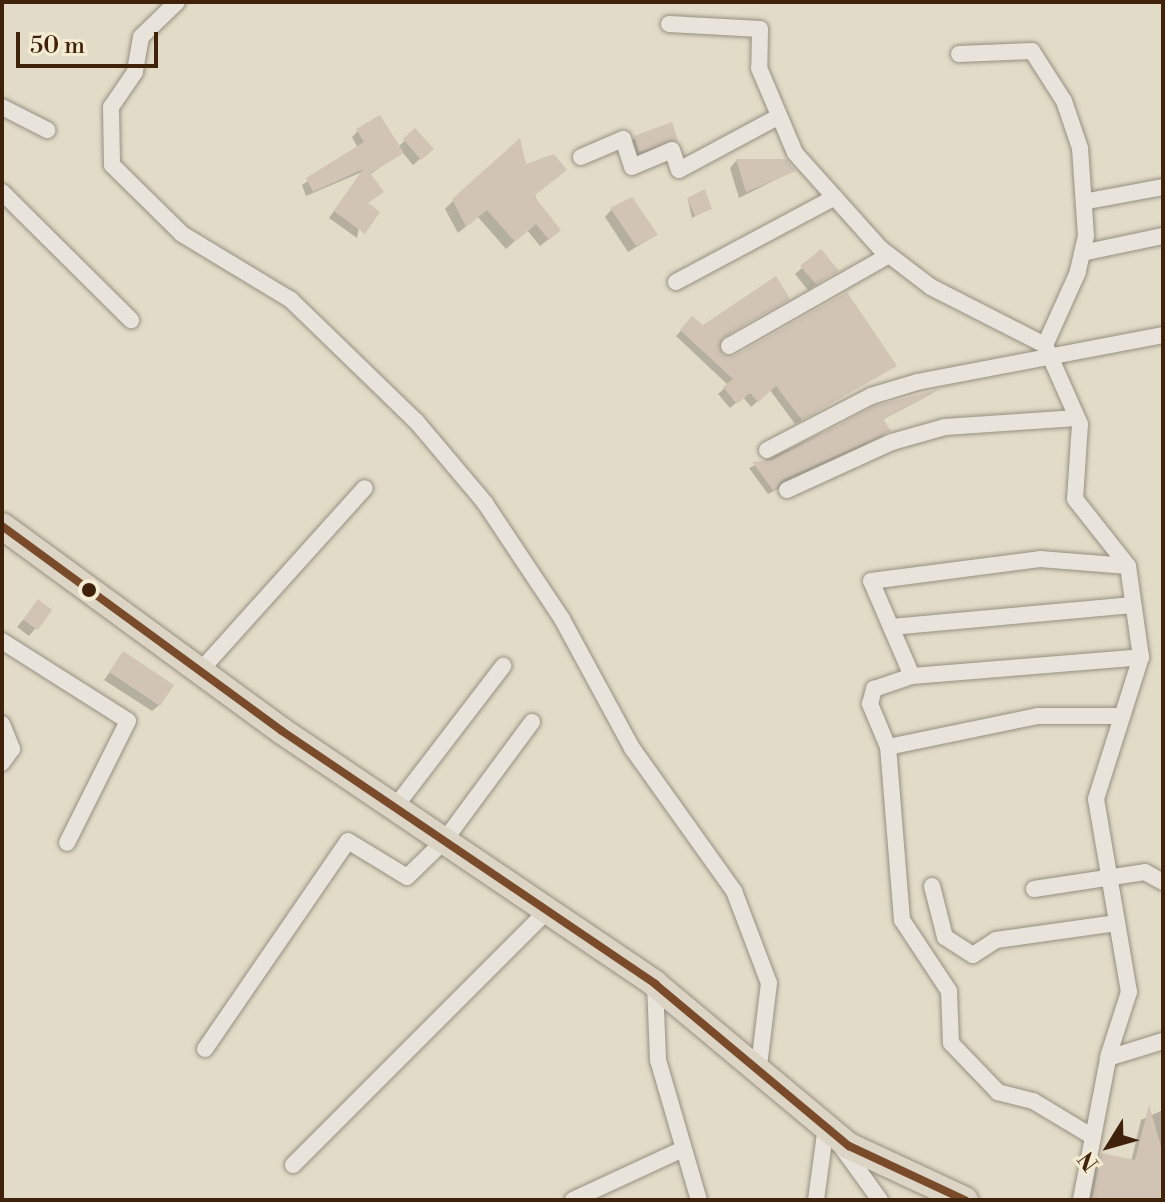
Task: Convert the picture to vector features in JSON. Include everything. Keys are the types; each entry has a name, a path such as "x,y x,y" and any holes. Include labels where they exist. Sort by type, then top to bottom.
{"main road":[{"path":"2,526 200,671 655,984 759,1066 826,1126 921,1185 965,1200"}],"street":[{"path":"177,2 141,37 135,72 111,107 112,165 182,234 291,300 416,421 485,503 562,619 632,748 734,891 769,983 759,1066"},
{"path":"669,24 760,29 759,68 795,153 889,255 931,287 1048,353 1077,418 1075,499 1128,566 1141,657 1096,799 1129,992 1108,1058 1081,1200"},
{"path":"959,54 1032,51 1064,101 1088,201 1082,253 1048,353"},
{"path":"2,107 47,130"},
{"path":"581,157 623,139 632,167 672,150 679,170 778,117"},
{"path":"1088,201 1163,187"},
{"path":"2,192 131,320"},
{"path":"676,282 835,197"},
{"path":"1082,253 1163,236"},
{"path":"729,346 889,255"},
{"path":"767,450 871,396 1048,353 1163,335"},
{"path":"787,490 879,447 945,427 1077,418"},
{"path":"200,671 365,488"},
{"path":"912,676 871,581 1040,559 1128,566"},
{"path":"891,627 1133,605"},
{"path":"2,641 128,721 67,843"},
{"path":"1093,1137 1033,1101 998,1092 951,1043 949,991 902,920 888,747 870,704 874,689 912,676 1141,657"},
{"path":"395,807 503,666"},
{"path":"888,747 1038,716 1122,716"},
{"path":"205,1049 348,841 407,877 444,841 532,722"},
{"path":"2,724 12,749 2,763"},
{"path":"1034,889 1145,872 1163,882"},
{"path":"932,886 945,937 973,955 996,940 1117,923"},
{"path":"293,1165 548,910"},
{"path":"655,984 658,1060 699,1200"},
{"path":"1108,1058 1163,1041"},
{"path":"816,1200 826,1126"},
{"path":"826,1126 880,1200"},
{"path":"573,1200 683,1149"}],"building":[{"path":"380,115 404,153 370,173 384,192 368,203 380,212 365,234 334,211 363,169 313,192 306,178 364,142 356,129"},
{"path":"672,122 678,141 639,152 634,136"},
{"path":"415,128 434,149 421,160 403,139"},
{"path":"520,138 526,164 554,154 567,170 534,196 561,230 549,240 536,224 515,242 487,210 466,227 452,199"},
{"path":"736,159 786,159 796,171 746,192"},
{"path":"705,189 712,209 695,216 687,198"},
{"path":"632,197 658,235 636,246 610,208"},
{"path":"821,249 839,271 816,284 800,266"},
{"path":"776,276 790,299 723,337 723,355 734,356 847,292 897,366 802,420 776,386 758,402 750,393 737,404 723,387 733,379 680,330 692,316 703,325"},
{"path":"940,389 883,419 891,431 782,480 774,491 752,462 772,460 875,406"},
{"path":"38,599 52,610 38,630 23,620"},
{"path":"123,651 174,685 160,706 109,672"},
{"path":"1149,1105 1163,1153 1163,1200 1092,1200 1101,1153 1135,1160"}],"transit line":[{"path":"2,526 282,731 655,984 849,1146 965,1200"}]}
